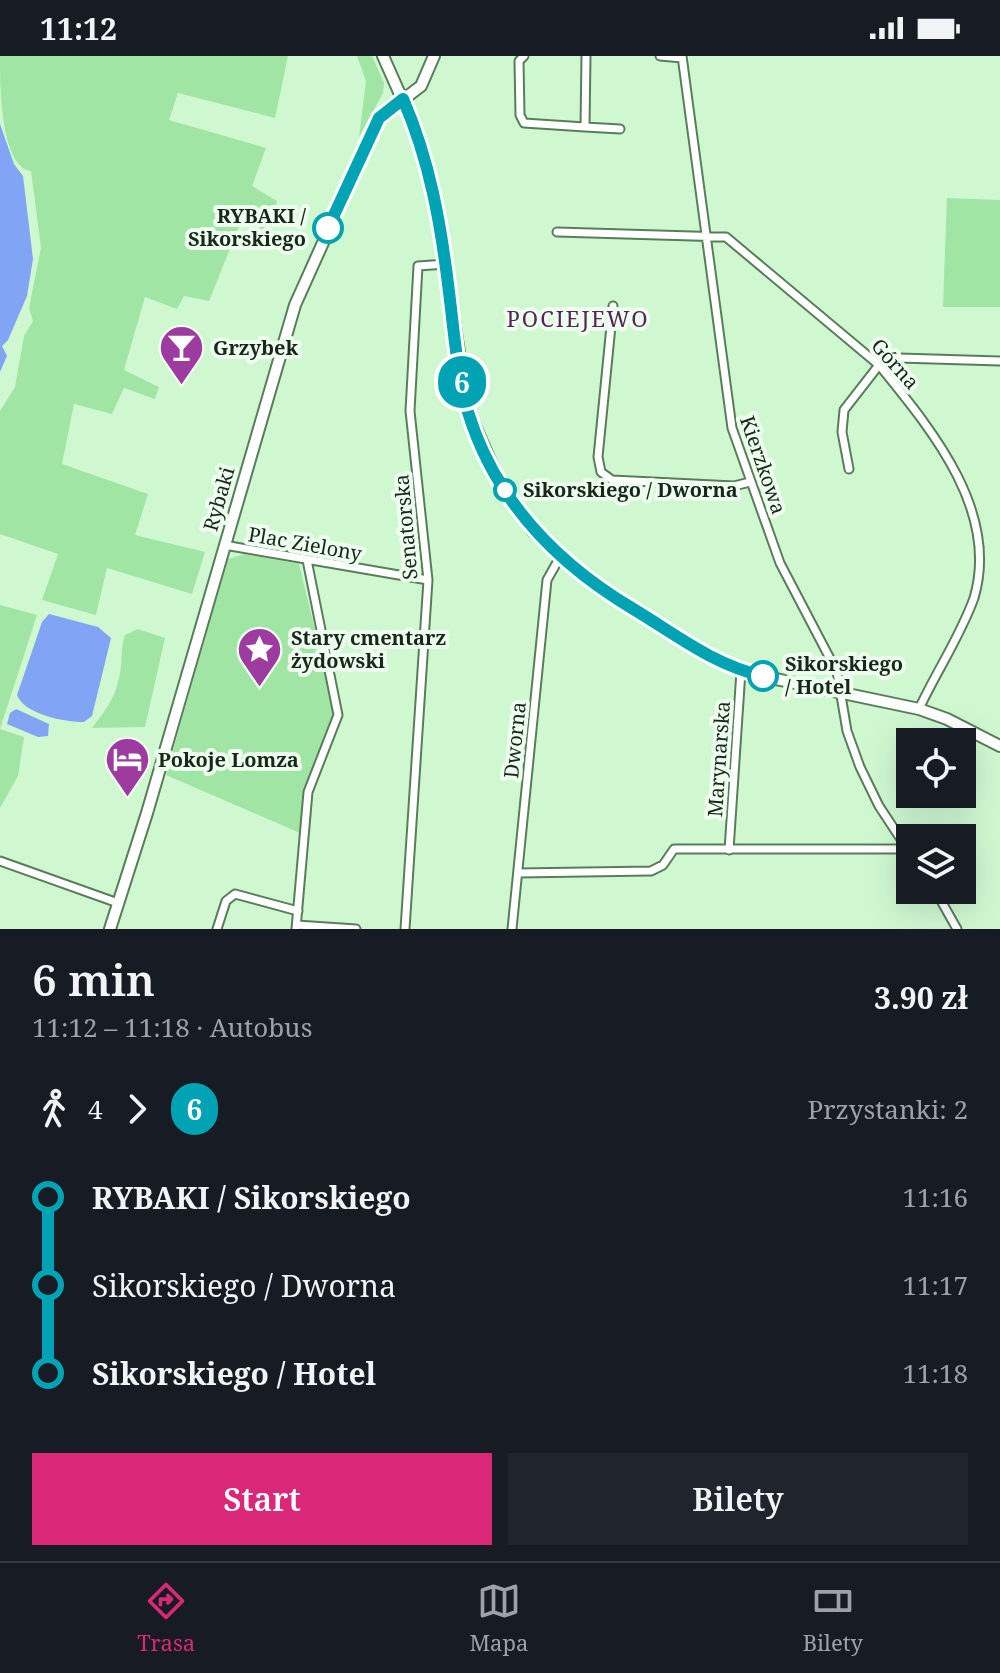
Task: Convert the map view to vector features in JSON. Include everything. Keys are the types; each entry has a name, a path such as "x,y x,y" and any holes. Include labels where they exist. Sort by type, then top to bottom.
{"street":[{"path":"383,56 403,99 433,186 462,387 474,428 515,506 560,557 699,652 741,671 919,709 1000,746"},
{"name":"Rybaki","path":"110,929 299,293 373,129 385,111 421,86 434,56"},
{"path":"585,127 586,56"},
{"path":"660,56 682,57"},
{"name":"Kierzkowa","path":"682,57 728,412 780,563 827,650 843,693 847,731 860,767 896,829"},
{"path":"521,59 520,115 524,123 620,129"},
{"name":"Górna","path":"557,232 721,235 733,241 879,365 964,484 977,510 983,535 982,564 973,601 919,709"},
{"name":"Senatorska","path":"405,929 428,580 410,411 418,266 446,264"},
{"path":"613,306 598,457 601,472 612,480 734,486 750,482"},
{"path":"849,469 842,432 844,410 879,365 899,358 1000,361"},
{"name":"Plac Zielony","path":"224,545 428,580"},
{"name":"Dworna","path":"512,929 547,580 560,557"},
{"path":"307,560 338,715 309,787 296,927 356,929"},
{"name":"Marynarska","path":"729,850 741,671"},
{"path":"518,873 651,871 663,865 674,849 896,851"},
{"path":"0,861 118,903"},
{"path":"217,929 226,901 235,894 298,911"},
{"path":"943,904 957,929"}],"green space":[{"path":"0,56 288,56 275,118 178,93 169,120 266,148 252,186 277,201 267,230 240,224 209,301 184,296 177,309 145,297 124,370 159,387 155,399 124,388 112,414 74,404 62,464 148,494 135,535 205,552 192,594 107,568 96,615 42,600 58,554 0,534 0,411 15,387 24,336 33,321 29,308 41,248 31,171 21,166 13,155 4,122"},
{"path":"357,56 372,56 384,83 383,93 359,137 366,81"},
{"path":"947,198 1000,200 1000,307 943,307"},
{"name":"Stary cmentarz żydowski","path":"244,554 299,564 334,707 331,726 303,790 300,833 166,775 228,559"},
{"path":"0,605 37,615 0,729"},
{"path":"138,629 165,638 145,727 92,728 115,692 125,635"},
{"path":"0,729 24,737 18,776 0,808"}],"water":[{"path":"0,124 14,164 23,176 33,259 27,296 8,340 2,346 7,356 0,372"},
{"path":"49,614 98,627 111,638 92,716 84,722 57,719 37,712 28,708 17,695 42,622"},
{"path":"16,709 49,724 48,736 38,737 7,724 10,713"}],"bus line":[{"name":"6","path":"328,228 379,118 403,99 422,146 433,186 459,368 468,410 485,454 515,506 533,531 560,557 626,605 708,657 729,667 763,676"}],"place":[{"name":"RYBAKI / Sikorskiego","path":"328,228"},
{"name":"Grzybek","path":"182,387"},
{"name":"Sikorskiego / Dworna","path":"505,490"},
{"name":"Sikorskiego / Hotel","path":"763,676"},
{"name":"Stary cmentarz żydowski","path":"260,688"},
{"name":"Pokoje Lomza","path":"127,799"}],"district":[{"name":"POCIEJEWO","path":"578,319"}]}
